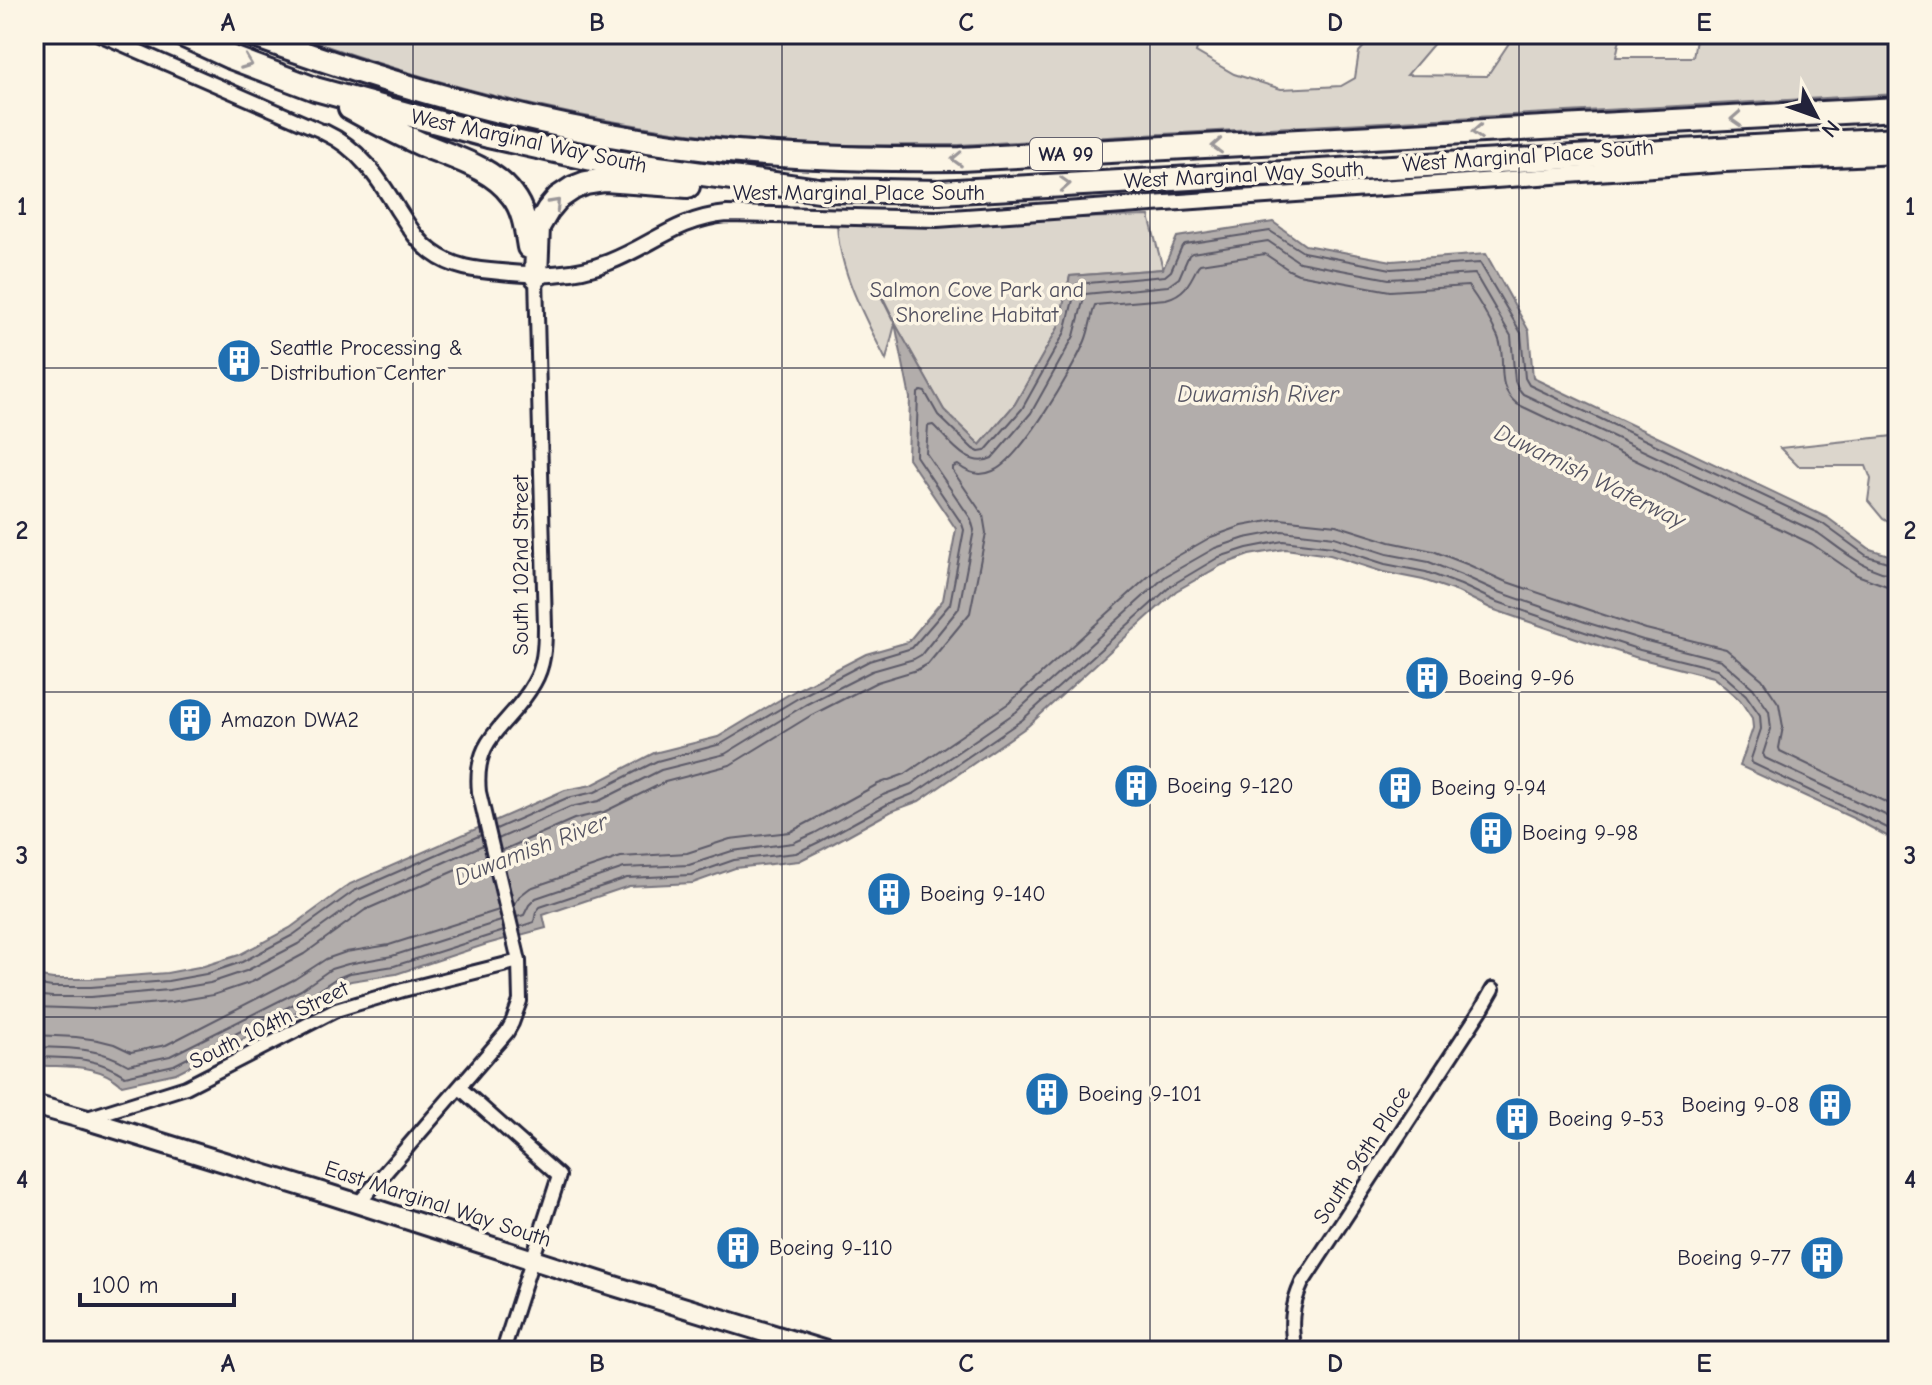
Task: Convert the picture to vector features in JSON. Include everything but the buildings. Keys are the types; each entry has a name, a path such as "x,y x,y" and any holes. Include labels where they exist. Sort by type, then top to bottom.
{"highway":[{"name":"West Marginal Way South","path":"180,34 230,57 315,89 488,136 592,159 819,190 939,192 1898,139"},
{"name":"West Marginal Way South","path":"249,34 418,90 547,123 641,140 810,158 960,159 1898,109"},
{"path":"315,89 377,123 483,170 500,181 519,206 536,276"},
{"path":"536,276 538,227 558,198 586,183 605,180 730,189 819,190"}],"main road":[{"name":"East Marginal Way South","path":"34,1105 826,1351"}],"street":[{"path":"99,34 324,132"},
{"name":"West Marginal Place South","path":"324,132 339,139 365,161 410,229 431,252 472,270 536,276 593,268 690,221 727,214 937,219 1725,164 1898,156"},
{"name":"South 102nd Street","path":"358,1204 460,1088 512,1023 520,1001 519,961 477,776 479,761 488,743 536,681 545,642 536,276"},
{"name":"South 104th Street","path":"84,1119 186,1087 336,1010 519,961"},
{"name":"South 96th Place","path":"1295,1351 1291,1316 1302,1283 1493,989"},
{"path":"460,1088 559,1176 503,1351"}],"green space":[{"path":"292,34 1174,34 1199,42 1196,52 1234,74 1281,89 1341,86 1355,78 1359,52 1375,34 1442,34 1407,75 1487,76 1515,34 1621,34 1616,57 1693,57 1697,34 1898,34 1898,94 959,145 813,144 680,132 614,122 484,93 355,56"},
{"name":"Salmon Cove Park and Shoreline Habitat","path":"1149,216 1163,269 1070,276 1058,328 1015,404 980,445 944,410 895,324 886,360 848,277 837,224"},
{"path":"1898,427 1898,527 1883,519 1868,501 1871,479 1866,466 1798,466 1780,448 1893,436"}],"water":[{"name":"Duwamish River","path":"1273,222 1305,245 1392,261 1486,254 1529,331 1533,378 1828,518 1870,549 1898,558 1898,842 1740,766 1753,728 1752,718 1740,700 1713,677 1579,639 1492,609 1458,592 1423,580 1383,572 1330,555 1285,549 1249,555 1222,565 1176,591 1028,726 919,801 892,811 799,861 735,868 693,883 629,886 543,915 546,928 396,974 337,986 310,1005 176,1073 122,1085 91,1069 34,1065 34,976 90,979 167,973 239,955 290,928 350,884 565,790 592,785 654,753 718,737 796,690 866,654 908,642 943,600 956,529 908,458 910,398 895,323 944,410 980,445 1015,404 1058,328 1070,276 1163,269 1177,237"}],"waterway":[{"path":"873,279 895,323"}],"place":[{"name":"Seattle Processing & Distribution Center","path":"239,361"},
{"name":"Boeing 9-96","path":"1427,678"},
{"name":"Amazon DWA2","path":"190,720"},
{"name":"Boeing 9-120","path":"1136,786"},
{"name":"Boeing 9-94","path":"1400,788"},
{"name":"Boeing 9-98","path":"1491,833"},
{"name":"Boeing 9-140","path":"889,894"},
{"name":"Boeing 9-101","path":"1047,1094"},
{"name":"Boeing 9-08","path":"1830,1105"},
{"name":"Boeing 9-53","path":"1517,1119"},
{"name":"Boeing 9-110","path":"738,1248"},
{"name":"Boeing 9-77","path":"1822,1258"}],"water label":[{"name":"Duwamish Waterway","path":"1590,476"}]}
